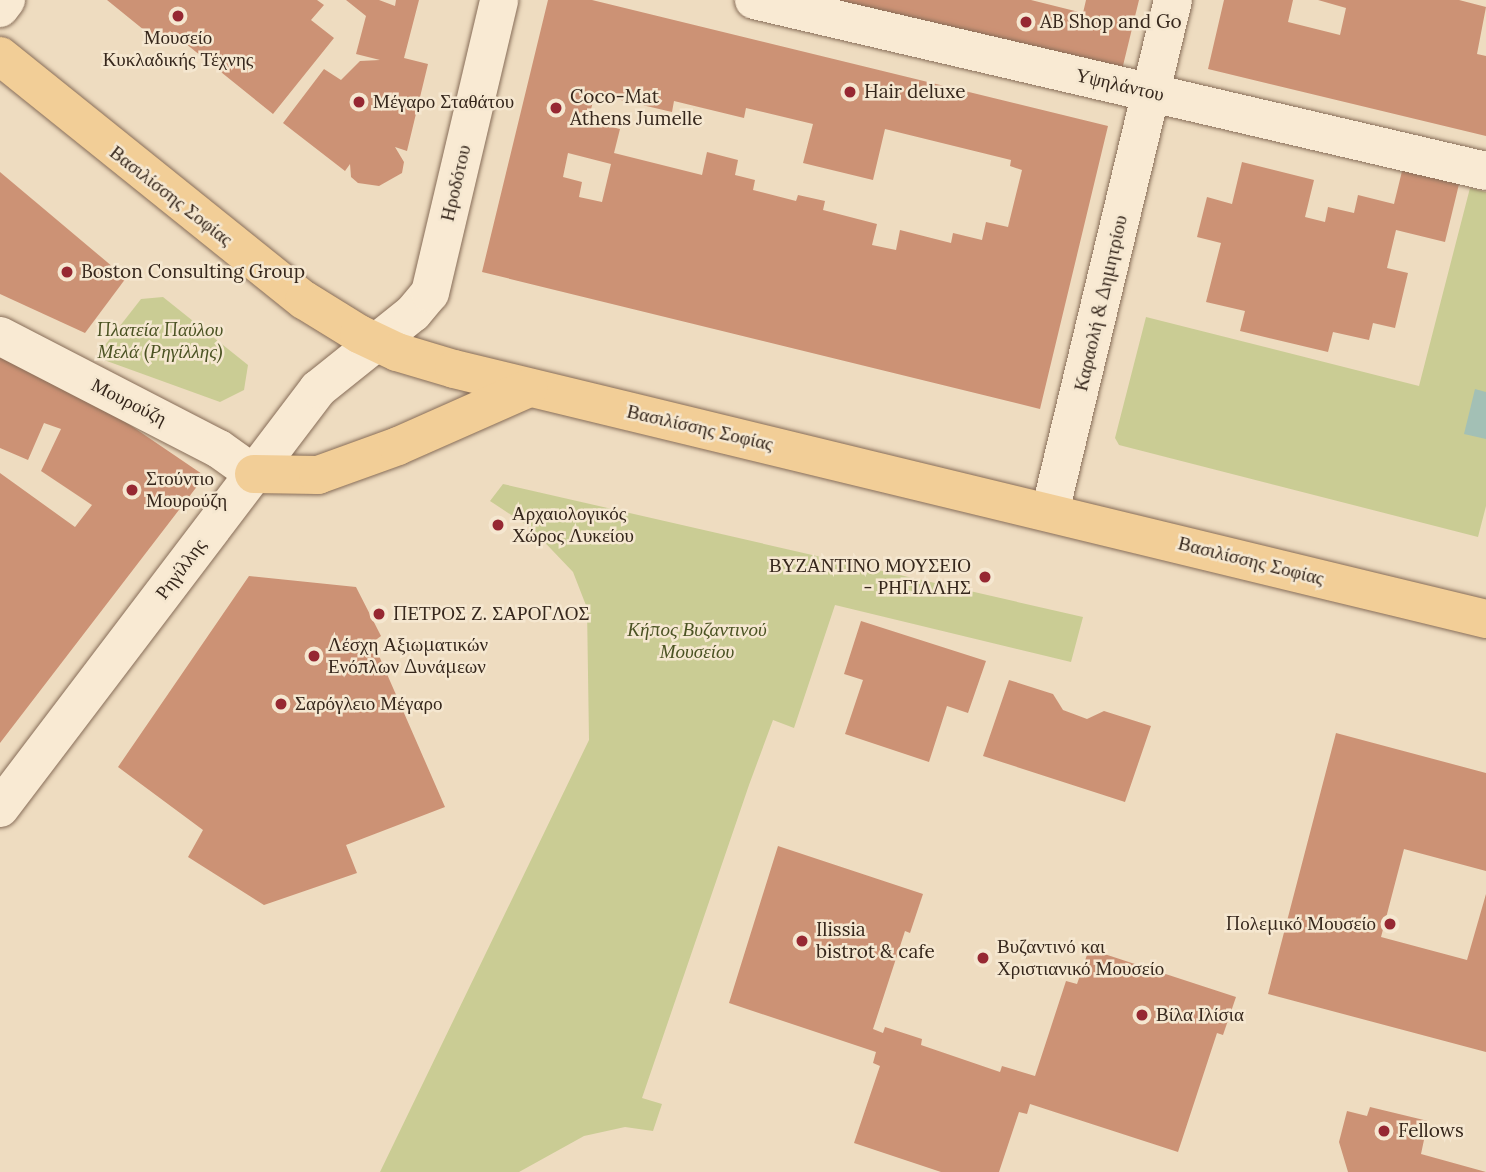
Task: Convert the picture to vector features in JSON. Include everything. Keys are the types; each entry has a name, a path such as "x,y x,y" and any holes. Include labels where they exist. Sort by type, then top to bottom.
{"main road":[{"name":"Βασιλίσσης Σοφίας","path":"0,56 288,288 373,341 436,365 1486,619"},
{"path":"254,474 318,475 398,446 529,388"}],"street":[{"path":"0,8 6,0"},
{"name":"Ηροδότου","path":"373,341 413,313 430,293 499,0"},
{"name":"Υψηλάντου","path":"754,0 1486,171"},
{"name":"Καραολή & Δημητρίου","path":"1050,512 1173,0"},
{"name":"Μουρούζη","path":"0,336 219,449 254,474"},
{"name":"Ρηγίλλης","path":"0,808 318,389 373,341"}],"green space":[{"path":"1470,188 1486,192 1486,506 1478,537 1119,445 1115,438 1146,317 1419,386"},
{"name":"Πλατεία Παύλου Μελά (Ρηγίλλης)","path":"163,297 248,365 244,390 220,402 104,360 102,349 141,299"},
{"name":"Κήπος Βυζαντινού Μουσείου","path":"503,484 1083,617 1071,662 835,605 794,728 773,720 749,785 642,1098 662,1104 653,1131 625,1127 584,1136 519,1172 380,1172 589,740 587,608 573,572 531,528 490,501"}],"shaded area":[{"path":"1475,389 1486,392 1486,439 1464,434"}],"building":[{"path":"107,0 317,0 324,5 311,20 334,38 273,114 170,31 160,43"},
{"name":"Μέγαρο Σταθάτου","path":"346,0 379,0 395,6 396,0 419,0 404,58 428,64 407,151 395,147 404,162 402,173 379,186 358,183 351,177 350,164 345,171 283,123 324,69 341,80 360,61 380,60 356,54 366,16"},
{"path":"548,0 592,0 1108,126 1040,409 482,272","holes":["595,94 672,112 674,101 744,118 746,108 813,124 803,163 873,180 885,129 1011,160 1010,166 1022,170 1008,227 986,222 982,240 953,233 951,243 900,230 896,250 872,245 877,224 823,210 825,201 798,195 796,201 753,190 755,180 735,175 738,160 707,152 702,175 614,153 620,129 588,121","568,153 611,164 602,202 579,197 582,182 563,177"]},
{"path":"803,0 1031,0 1083,13 1086,0 1139,0 1120,78"},
{"path":"1224,0 1293,0 1288,22 1340,35 1346,8 1318,0 1459,0 1486,7 1477,54 1486,56 1486,136 1208,69"},
{"path":"1242,162 1314,180 1305,217 1325,222 1328,207 1354,213 1358,195 1394,204 1403,167 1460,180 1445,242 1396,230 1387,268 1408,273 1395,328 1373,323 1369,340 1333,332 1328,352 1240,331 1245,311 1206,302 1221,243 1197,237 1207,197 1232,204"},
{"path":"0,172 126,278 85,333 0,294"},
{"path":"0,357 105,408 205,476 0,743 0,473 75,527 92,505 41,471 61,429 44,423 28,460 0,448"},
{"name":"Σαρόγλειο Μέγαρο","path":"249,576 356,587 381,636 373,642 445,807 346,845 357,873 264,905 188,857 203,830 118,767"},
{"path":"861,621 986,661 968,713 947,706 929,762 845,734 863,680 844,674"},
{"path":"1009,680 1053,694 1063,710 1087,719 1104,711 1151,726 1125,802 983,756"},
{"path":"1336,733 1486,773 1486,871 1404,849 1381,937 1467,960 1486,894 1486,1052 1268,994"},
{"name":"Βίλα Ιλίσια","path":"778,846 923,894 910,933 905,931 873,1029 883,1033 885,1027 922,1039 921,1045 1000,1072 1002,1066 1035,1076 1066,981 1077,984 1089,949 1236,997 1223,1035 1217,1033 1178,1152 1030,1104 1027,1114 1019,1112 999,1172 941,1172 854,1143 880,1066 873,1063 876,1052 729,1003"},
{"name":"Fellows","path":"1370,1107 1428,1121 1421,1154 1486,1172 1348,1172 1339,1142 1347,1111 1367,1116"}],"place":[{"name":"Μουσείο Κυκλαδικής Τέχνης","path":"178,16"},
{"name":"AB Shop and Go","path":"1026,22"},
{"name":"Hair deluxe","path":"850,92"},
{"name":"Μέγαρο Σταθάτου","path":"359,102"},
{"name":"Coco-Mat Athens Jumelle","path":"556,108"},
{"name":"Boston Consulting Group","path":"67,272"},
{"name":"Στούντιο Μουρούζη","path":"132,490"},
{"name":"Αρχαιολογικός Χώρος Λυκείου","path":"498,525"},
{"name":"ΒΥΖΑΝΤΙΝΟ ΜΟΥΣΕΙΟ - ΡΗΓΙΛΛΗΣ","path":"985,577"},
{"name":"ΠΕΤΡΟΣ Ζ. ΣΑΡΟΓΛΟΣ","path":"379,614"},
{"name":"Λέσχη Αξιωματικών Ενόπλων Δυνάμεων","path":"314,656"},
{"name":"Σαρόγλειο Μέγαρο","path":"281,704"},
{"name":"Πολεμικό Μουσείο","path":"1390,924"},
{"name":"Ilissia bistrot & cafe","path":"802,941"},
{"name":"Βυζαντινό και Χριστιανικό Μουσείο","path":"983,958"},
{"name":"Βίλα Ιλίσια","path":"1142,1015"},
{"name":"Fellows","path":"1384,1131"}]}
